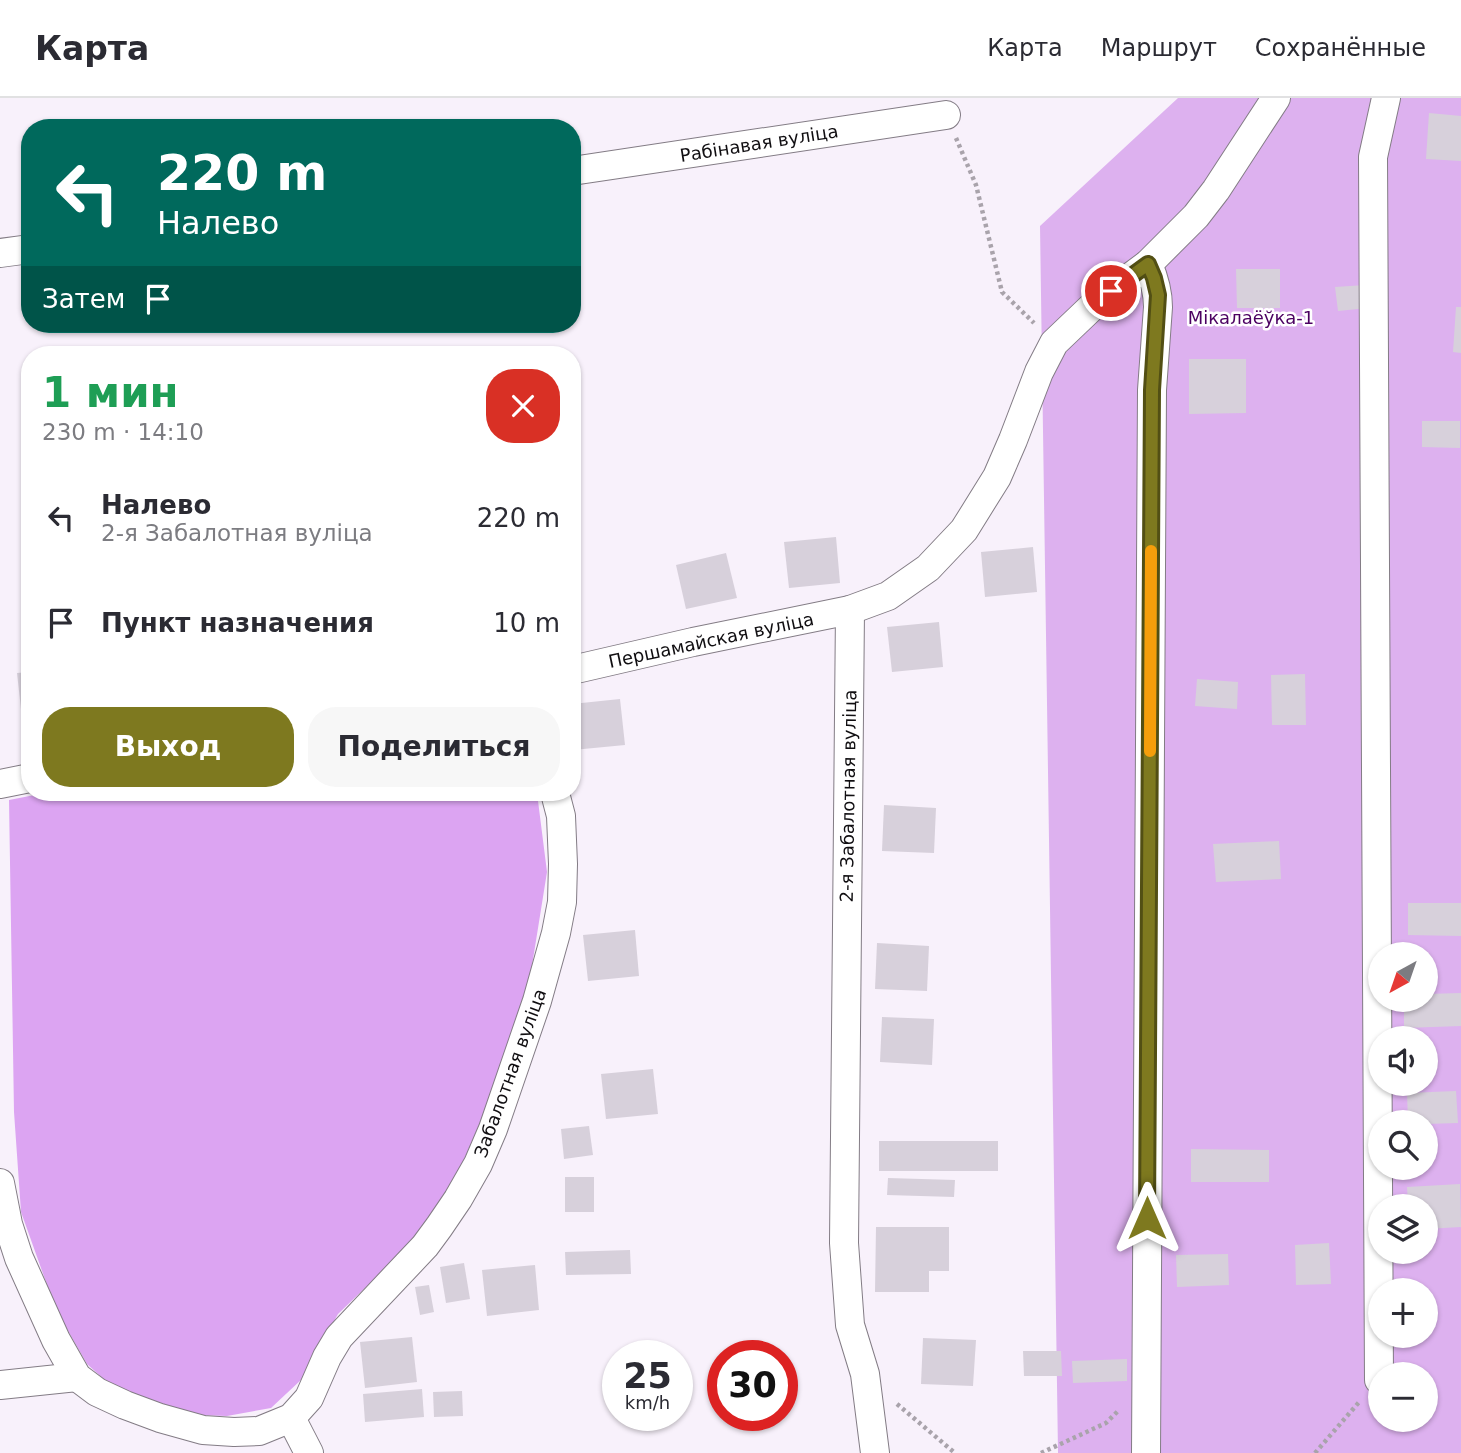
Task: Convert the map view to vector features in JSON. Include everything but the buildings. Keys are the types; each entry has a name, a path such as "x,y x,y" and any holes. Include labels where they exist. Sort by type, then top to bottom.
{"street":[{"path":"850,610 888,596 908,583 928,568 964,530 998,477 1038,372 1054,343 1092,306 1148,264 1196,216 1276,98"},
{"path":"1379,1362 1373,157 1387,98"},
{"name":"Рабінавая вуліца","path":"581,170 946,115"},
{"path":"0,253 21,250"},
{"path":"1146,1453 1152,390 1158,307 1158,295 1148,264"},
{"name":"Першамайская вуліца","path":"581,668 850,610"},
{"name":"2-я Забалотная вуліца","path":"850,610 844,1243 850,1325 865,1374 874,1453"},
{"path":"0,784 21,780"},
{"name":"Забалотная вуліца","path":"291,1418 309,1398 339,1336 425,1246 458,1199 478,1164 493,1129 540,990 556,933 562,902 564,864 561,816 557,801"},
{"path":"0,1183 8,1224 19,1258 77,1377 125,1405 203,1430 259,1431 291,1418 309,1453"},
{"path":"0,1385 77,1377"}],"path":[{"path":"946,115 976,185 1002,292 1054,343"},
{"path":"865,1374 956,1453"},
{"path":"1041,1453 1106,1423 1146,1384"},
{"path":"1315,1453 1368,1393"}],"green space":[{"name":"Мікалаёўка-1","path":"1178,98 1461,98 1461,1453 1058,1453 1040,226"}],"shaded area":[{"path":"21,798 21,801 538,801 547,872 530,978 499,1079 452,1187 430,1221 338,1314 302,1379 271,1408 227,1416 196,1415 118,1392 87,1364 56,1310 21,1212 14,1112 9,800"}],"slow traffic":[{"path":"1150,751 1151,551"}],"route":[{"path":"1111,291 1148,264 1158,295 1152,390 1147,1218"}]}
